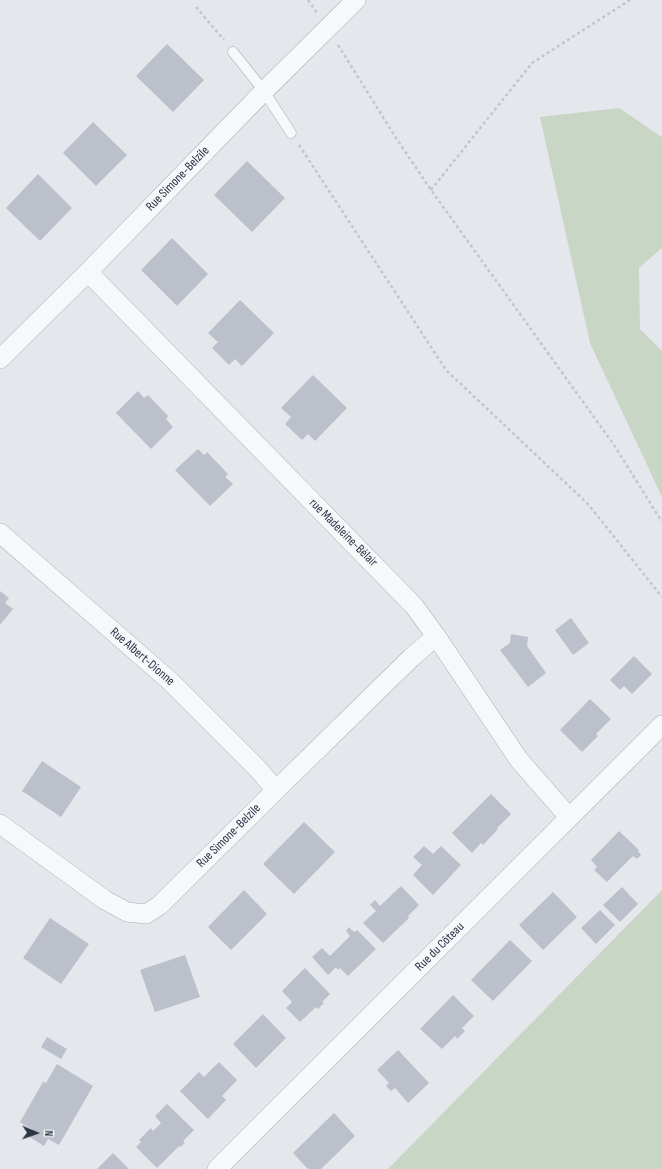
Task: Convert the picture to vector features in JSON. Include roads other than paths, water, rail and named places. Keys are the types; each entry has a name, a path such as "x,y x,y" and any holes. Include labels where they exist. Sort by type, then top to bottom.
{"street":[{"name":"Rue Simone-Belzile","path":"0,359 88,272 264,91 356,0"},
{"name":"rue Madeleine-Bélair","path":"88,272 414,606 436,636 519,760 569,817"},
{"name":"Rue Albert-Dionne","path":"0,534 170,681 257,768 276,790"},
{"name":"Rue Simone-Belzile","path":"0,824 105,900 127,912 146,914 160,905 411,658 436,636"},
{"name":"Rue du Côteau","path":"217,1169 662,725"}],"lane":[{"path":"233,52 264,91 291,133"}]}
